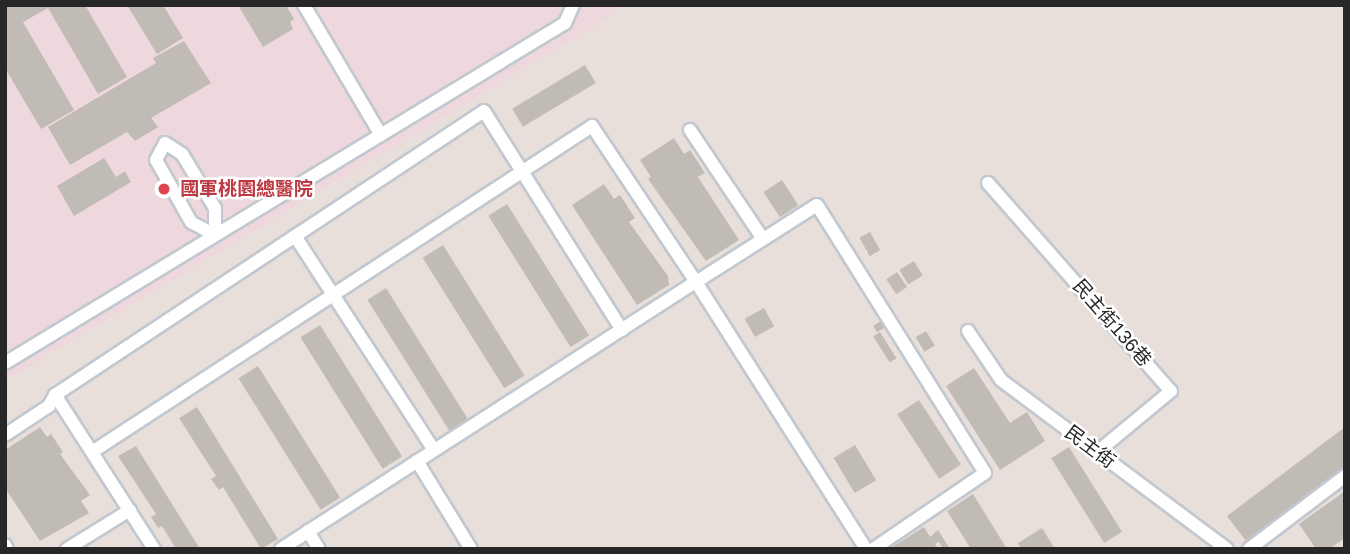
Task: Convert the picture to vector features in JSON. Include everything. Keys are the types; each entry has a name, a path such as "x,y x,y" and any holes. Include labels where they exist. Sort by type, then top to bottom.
{"street":[{"path":"303,5 381,135"},
{"path":"5,363 565,23 573,5"},
{"path":"5,435 49,406 55,395 484,111 622,330"},
{"path":"92,452 524,174 592,126 696,282 866,549"},
{"path":"690,130 763,239"},
{"path":"165,143 183,154 215,208 215,235 191,222 156,160 165,143"},
{"name":"民主街136巷","path":"988,183 1171,391 1096,453"},
{"path":"281,549 817,205 985,473 873,549"},
{"path":"295,236 434,450"},
{"name":"民主街","path":"968,331 1000,380 1227,549"},
{"path":"55,395 155,549"},
{"path":"417,461 471,549"},
{"path":"1249,549 1345,476"},
{"path":"67,549 130,510"},
{"path":"308,531 319,549"}],"shaded area":[{"name":"國軍桃園總醫院","path":"5,5 622,5 608,18 5,381"}],"building":[{"path":"5,5 85,5 127,77 98,94 48,8 23,22 74,110 41,129 5,68"},
{"path":"127,5 163,5 183,38 157,54"},
{"path":"238,5 286,5 294,19 290,22 293,29 263,47"},
{"path":"184,41 211,83 151,118 158,127 135,141 127,132 70,165 48,127 156,63 153,58"},
{"path":"585,65 596,83 523,127 512,109"},
{"path":"674,138 684,154 690,150 705,173 698,177 739,240 706,261 648,179 651,177 640,160"},
{"path":"104,158 116,177 125,171 131,182 74,216 57,186"},
{"path":"782,180 798,205 780,217 764,192"},
{"path":"604,184 614,199 620,195 635,218 629,222 668,276 669,285 637,305 572,205"},
{"path":"507,204 589,335 570,347 488,216"},
{"path":"870,232 880,250 870,256 860,238"},
{"path":"443,245 525,376 504,388 423,258"},
{"path":"914,261 923,276 908,284 899,270"},
{"path":"897,272 907,287 896,294 886,279"},
{"path":"386,288 468,419 449,431 367,300"},
{"path":"764,308 774,326 755,337 745,319"},
{"path":"884,319 888,326 877,332 873,326"},
{"path":"320,325 402,456 383,469 300,337"},
{"path":"926,331 935,346 924,352 916,337"},
{"path":"880,332 896,358 890,363 873,336"},
{"path":"258,366 340,497 321,510 238,378"},
{"path":"974,368 1010,423 1027,412 1045,441 1000,470 946,386"},
{"path":"919,400 961,465 939,479 897,414"},
{"path":"197,407 278,539 261,549 223,487 219,490 211,479 216,476 179,418"},
{"path":"40,427 47,437 51,434 63,452 60,454 90,495 81,501 89,513 40,541 5,488 5,450"},
{"path":"1345,427 1345,466 1246,541 1227,516"},
{"path":"855,445 876,480 855,493 834,458"},
{"path":"136,446 200,549 176,549 162,526 158,528 151,517 156,514 118,456"},
{"path":"1069,447 1122,532 1104,543 1051,458"},
{"path":"1345,491 1345,538 1329,549 1316,549 1299,524"},
{"path":"973,494 1007,549 971,549 947,511"},
{"path":"924,527 930,537 938,530 950,549 943,549 939,542 935,544 938,549 889,549"},
{"path":"1042,528 1055,549 1021,549 1018,543"}],"place":[{"name":"國軍桃園總醫院","path":"164,189"}]}
